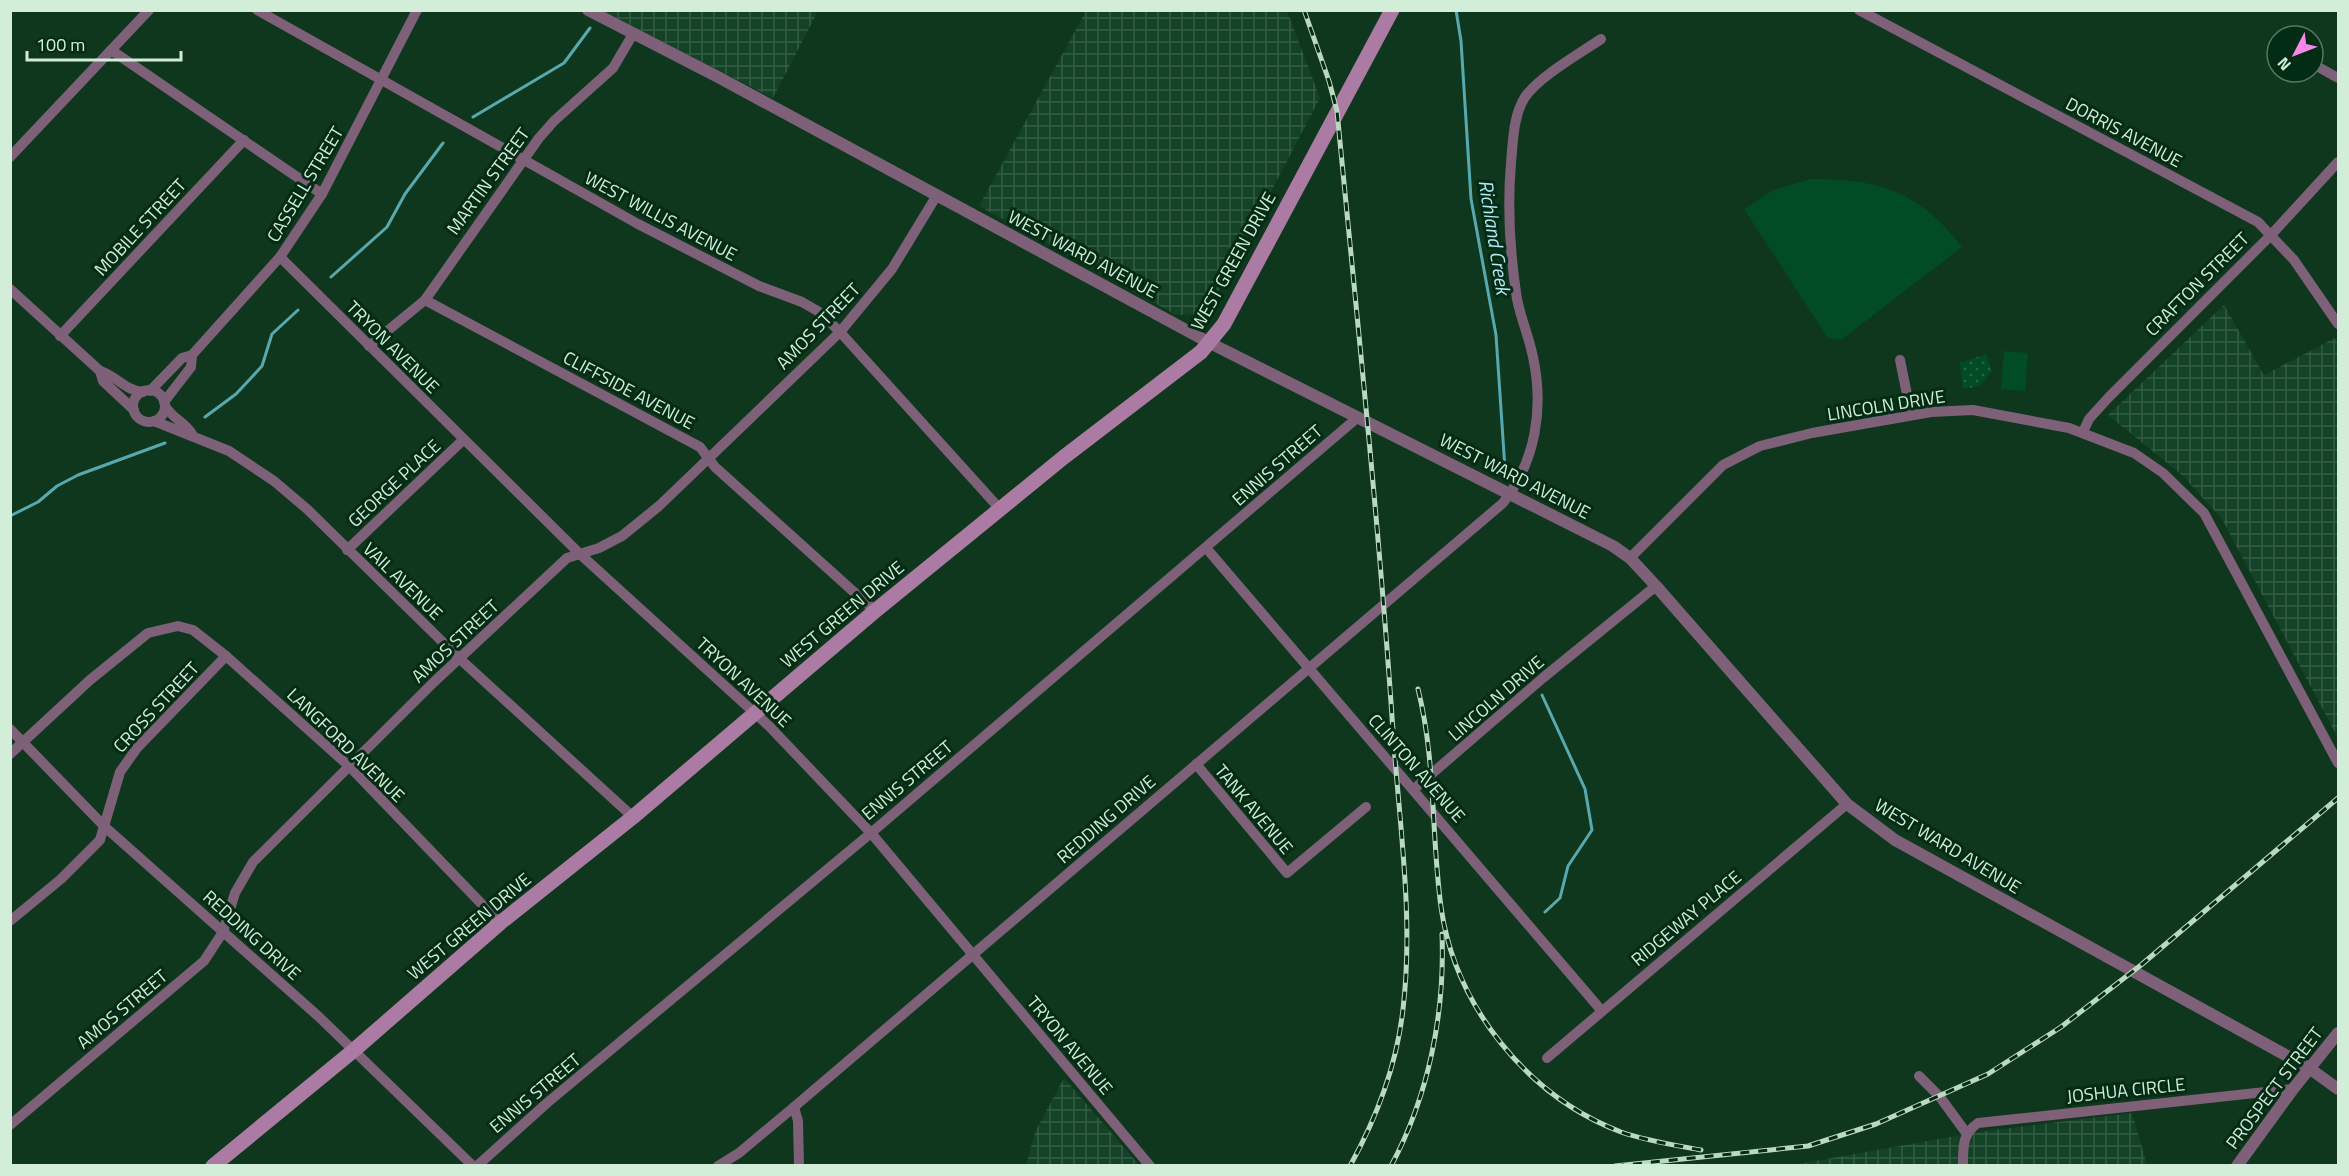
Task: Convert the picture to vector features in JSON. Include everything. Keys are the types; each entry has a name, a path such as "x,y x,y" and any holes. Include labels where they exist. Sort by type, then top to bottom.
{"main road":[{"name":"WEST GREEN DRIVE","path":"213,1166 353,1051 500,923 633,817 875,611 1000,508 1210,343 1224,324 1392,10"}],"street":[{"path":"10,157 149,10"},
{"name":"WEST WILLIS AVENUE","path":"257,10 383,82 720,267 759,286 802,302 821,313 1000,508"},
{"name":"CASSELL STREET","path":"164,404 191,367 192,356 280,257 322,194 383,82 417,10"},
{"name":"WEST WARD AVENUE","path":"588,10 1210,343 1613,546 1630,558 1656,586 1847,804 1895,840 2309,1068 2338,1089"},
{"name":"DORRIS AVENUE","path":"1859,10 2258,222 2318,292 2338,324"},
{"name":"MARTIN STREET","path":"369,346 425,300 554,121 613,68 633,34"},
{"name":"REDDING DRIVE","path":"718,1166 739,1153 794,1107 1511,494 1523,472 1538,426 1538,386 1518,303 1509,244 1509,186 1517,114 1525,96 1539,83 1601,39"},
{"path":"111,50 322,194"},
{"name":"MOBILE STREET","path":"60,336 244,140"},
{"name":"CRAFTON STREET","path":"2084,432 2089,419 2108,398 2271,235 2338,162"},
{"name":"AMOS STREET","path":"10,1125 204,961 223,932 235,892 253,862 460,659 567,558 581,555 622,536 659,506 840,332 892,269 937,195"},
{"name":"TRYON AVENUE","path":"280,257 581,555 754,712 871,833 1150,1166"},
{"path":"10,289 99,371 109,374 126,388 159,394 164,404 162,416 154,421 140,419 134,410 103,381 99,371"},
{"name":"CLIFFSIDE AVENUE","path":"425,300 700,447 708,458 875,611"},
{"name":"CASSELL STREET","path":"147,391 182,358 192,356"},
{"path":"1900,360 1911,414"},
{"path":"134,410 135,399 147,391"},
{"name":"VAIL AVENUE","path":"164,404 172,417 188,426 192,434"},
{"name":"LINCOLN DRIVE","path":"1630,558 1723,465 1740,454 1760,446 1812,433 1911,414 1973,410 2084,432 2134,453 2163,473 2204,513 2338,763"},
{"name":"ENNIS STREET","path":"475,1166 1207,549 1357,418"},
{"name":"VAIL AVENUE","path":"154,421 182,435 192,434 229,451 274,481 460,659 633,817"},
{"name":"GEORGE PLACE","path":"347,550 463,440"},
{"name":"CLINTON AVENUE","path":"1207,549 1601,1010"},
{"name":"LINCOLN DRIVE","path":"1414,789 1544,677 1656,586"},
{"name":"LANGFORD AVENUE","path":"24,743 90,680 150,632 178,626 193,630 226,656 350,767 500,923"},
{"name":"CROSS STREET","path":"10,921 86,856 100,840 120,771 137,748 226,656"},
{"name":"REDDING DRIVE","path":"10,729 105,827 353,1051 475,1166"},
{"path":"10,754 24,743"},
{"name":"TANK AVENUE","path":"1196,764 1287,873 1366,807"},
{"name":"RIDGEWAY PLACE","path":"1547,1058 1847,804"},
{"name":"PROSPECT STREET","path":"2237,1166 2293,1089 2338,1033"},
{"path":"1919,1076 1940,1097 1967,1134 1963,1144 1963,1166"},
{"name":"JOSHUA CIRCLE","path":"1967,1134 1978,1123 1990,1120 2293,1089"},
{"path":"794,1107 798,1121 799,1166"}],"shaded area":[{"path":"603,11 818,11 773,98"},
{"path":"1086,11 1287,11 1320,98 1207,314 1176,315 979,206"},
{"path":"1811,179 1858,182 1896,192 1930,213 1962,247 1841,340 1828,338 1744,209 1773,190"},
{"path":"2224,305 2264,375 2335,338 2338,344 2338,738 2222,519 2182,475 2108,415"},
{"path":"2004,351 2028,353 2025,391 2001,389"},
{"path":"1986,354 1992,371 1980,386 1963,389 1960,363"},
{"path":"1064,1078 1139,1165 1026,1165 1035,1132"},
{"path":"2132,1113 2147,1165 1787,1166 1978,1132"}],"waterway":[{"name":"Richland Creek","path":"1456,10 1461,41 1471,199 1496,335 1505,469"},
{"path":"473,117 564,63 590,28"},
{"path":"331,277 387,227 405,194 443,143"},
{"path":"205,417 236,394 262,366 272,334 298,310"},
{"path":"10,516 38,502 57,486 78,475 165,443"},
{"name":"Richland Creek","path":"1542,695 1585,789 1592,830 1568,866 1560,898 1545,912"}],"railway":[{"path":"1304,10 1337,111 1381,576 1406,905 1406,974 1396,1050 1377,1109 1350,1166"},
{"path":"1418,689 1431,770 1441,907 1449,944 1462,979 1479,1012 1501,1043 1526,1071 1555,1096 1587,1116 1631,1135 1701,1150"},
{"path":"1615,1166 1808,1146 1876,1124 1988,1074 2061,1027 2141,965 2338,798"},
{"path":"1391,1166 1415,1111 1432,1053 1441,994 1442,934"}]}
